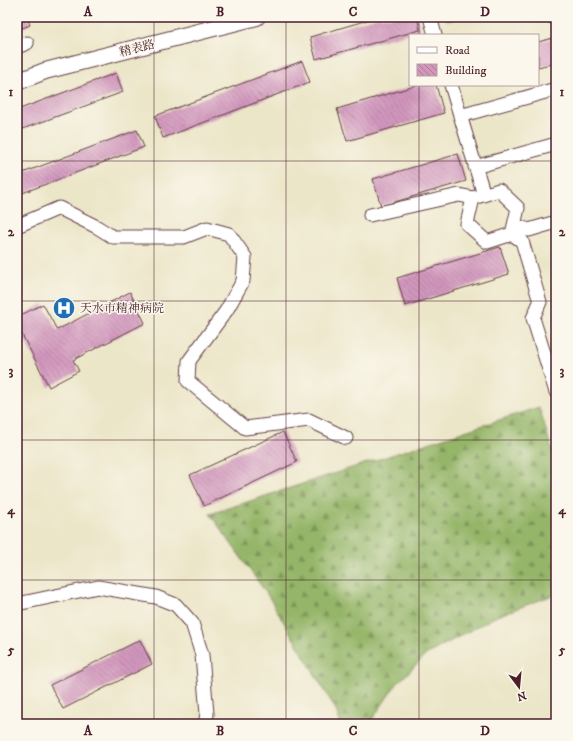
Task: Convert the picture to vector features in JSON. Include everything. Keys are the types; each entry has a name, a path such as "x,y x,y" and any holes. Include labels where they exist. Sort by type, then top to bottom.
{"street":[{"name":"精表路","path":"17,82 44,71 257,17"},
{"path":"430,17 435,34"},
{"path":"451,86 475,166 479,197 467,224 487,242 513,230 529,230 556,222"},
{"path":"460,116 556,89"},
{"path":"475,166 556,144"},
{"path":"370,215 459,195 479,197 498,190 518,208 513,230"},
{"path":"17,226 59,208 113,236 184,237 207,228 229,234 245,257 243,281 226,311 189,361 188,380 244,428 309,420 346,438"},
{"path":"513,230 522,241 540,302 533,318 556,392"},
{"path":"17,604 98,587 156,597 176,605 192,623 202,655 207,714 205,724"}],"green space":[{"path":"539,407 556,463 556,594 497,616 427,654 395,686 369,724 341,724 335,708 267,594 210,514"}],"building":[{"path":"17,17 27,17 30,25 17,30"},
{"path":"378,17 417,17 420,30 316,59 310,37"},
{"path":"446,17 463,17 447,22"},
{"path":"553,38 556,48 556,63 539,67 539,42"},
{"path":"302,61 310,82 163,138 155,116"},
{"path":"116,73 123,92 17,131 17,110"},
{"path":"415,86 436,86 444,113 347,141 337,109"},
{"path":"137,130 144,147 17,195 17,175"},
{"path":"458,154 466,181 381,206 373,179"},
{"path":"500,247 509,274 405,306 397,278"},
{"path":"130,292 145,323 73,360 79,371 49,387 17,325 17,317 43,304 57,330"},
{"path":"283,432 297,462 204,506 190,475"},
{"path":"140,640 152,664 63,709 50,685"}],"place":[{"name":"天水市精神病院","path":"64,308"}]}
